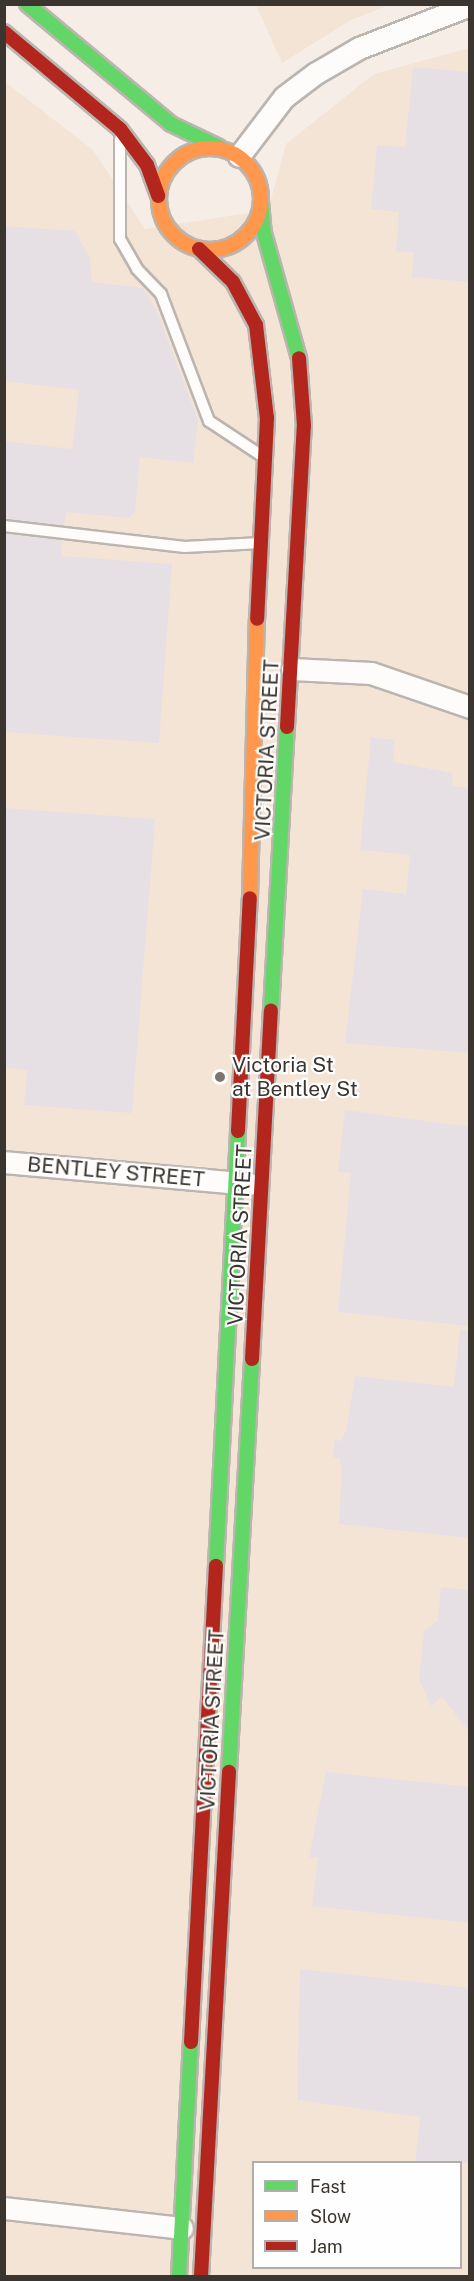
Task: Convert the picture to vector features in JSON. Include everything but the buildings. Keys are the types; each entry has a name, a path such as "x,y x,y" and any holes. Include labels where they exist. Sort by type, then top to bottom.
{"main road":[{"path":"4,32 120,129 147,165 174,236 199,249 221,249 241,240 259,215 261,201 259,184 232,153 171,124 27,4"},
{"path":"158,196 165,174 180,156 195,149 232,153"},
{"name":"VICTORIA STREET","path":"201,2277 292,669 303,390 261,201"},
{"name":"VICTORIA STREET","path":"180,2277 235,1183 265,457 266,381 256,325 233,282 199,249"}],"street":[{"path":"232,153 284,97 316,74 359,48 470,5"},
{"path":"292,669 371,673 470,707"},
{"name":"BENTLEY STREET","path":"4,1162 264,1185"},
{"path":"4,2208 182,2228"}],"lane":[{"path":"120,129 120,239 137,269 161,294 209,422 265,457"},
{"path":"4,526 185,548 261,543"}],"shaded area":[{"path":"256,5 389,5 351,20 282,63"},
{"path":"469,48 469,2276 5,2276 4,81 93,150 145,229 268,210 286,144 374,74"}],"traffic: fast":[{"path":"27,4 171,124 219,147"},
{"path":"261,201 264,233 299,358"},
{"path":"271,1011 287,727"},
{"path":"216,1566 238,1131"},
{"path":"229,1772 252,1359"},
{"path":"179,2276 191,2042"}],"traffic: slow":[{"path":"210,148 230,152 246,163 257,179 261,199 257,219 246,235 230,246 210,250 190,246 174,235 163,219 159,199 163,179 174,163 190,152 210,148"},
{"path":"250,898 257,619"}],"traffic: jam":[{"path":"4,32 120,129 147,165 158,196"},
{"path":"199,249 233,282 256,325 267,418 257,619"},
{"path":"287,727 304,426 299,358"},
{"path":"238,1131 250,898"},
{"path":"252,1359 271,1011"},
{"path":"191,2042 216,1566"},
{"path":"201,2276 229,1772"}],"place":[{"name":"Victoria St at Bentley St","path":"220,1077"}]}
